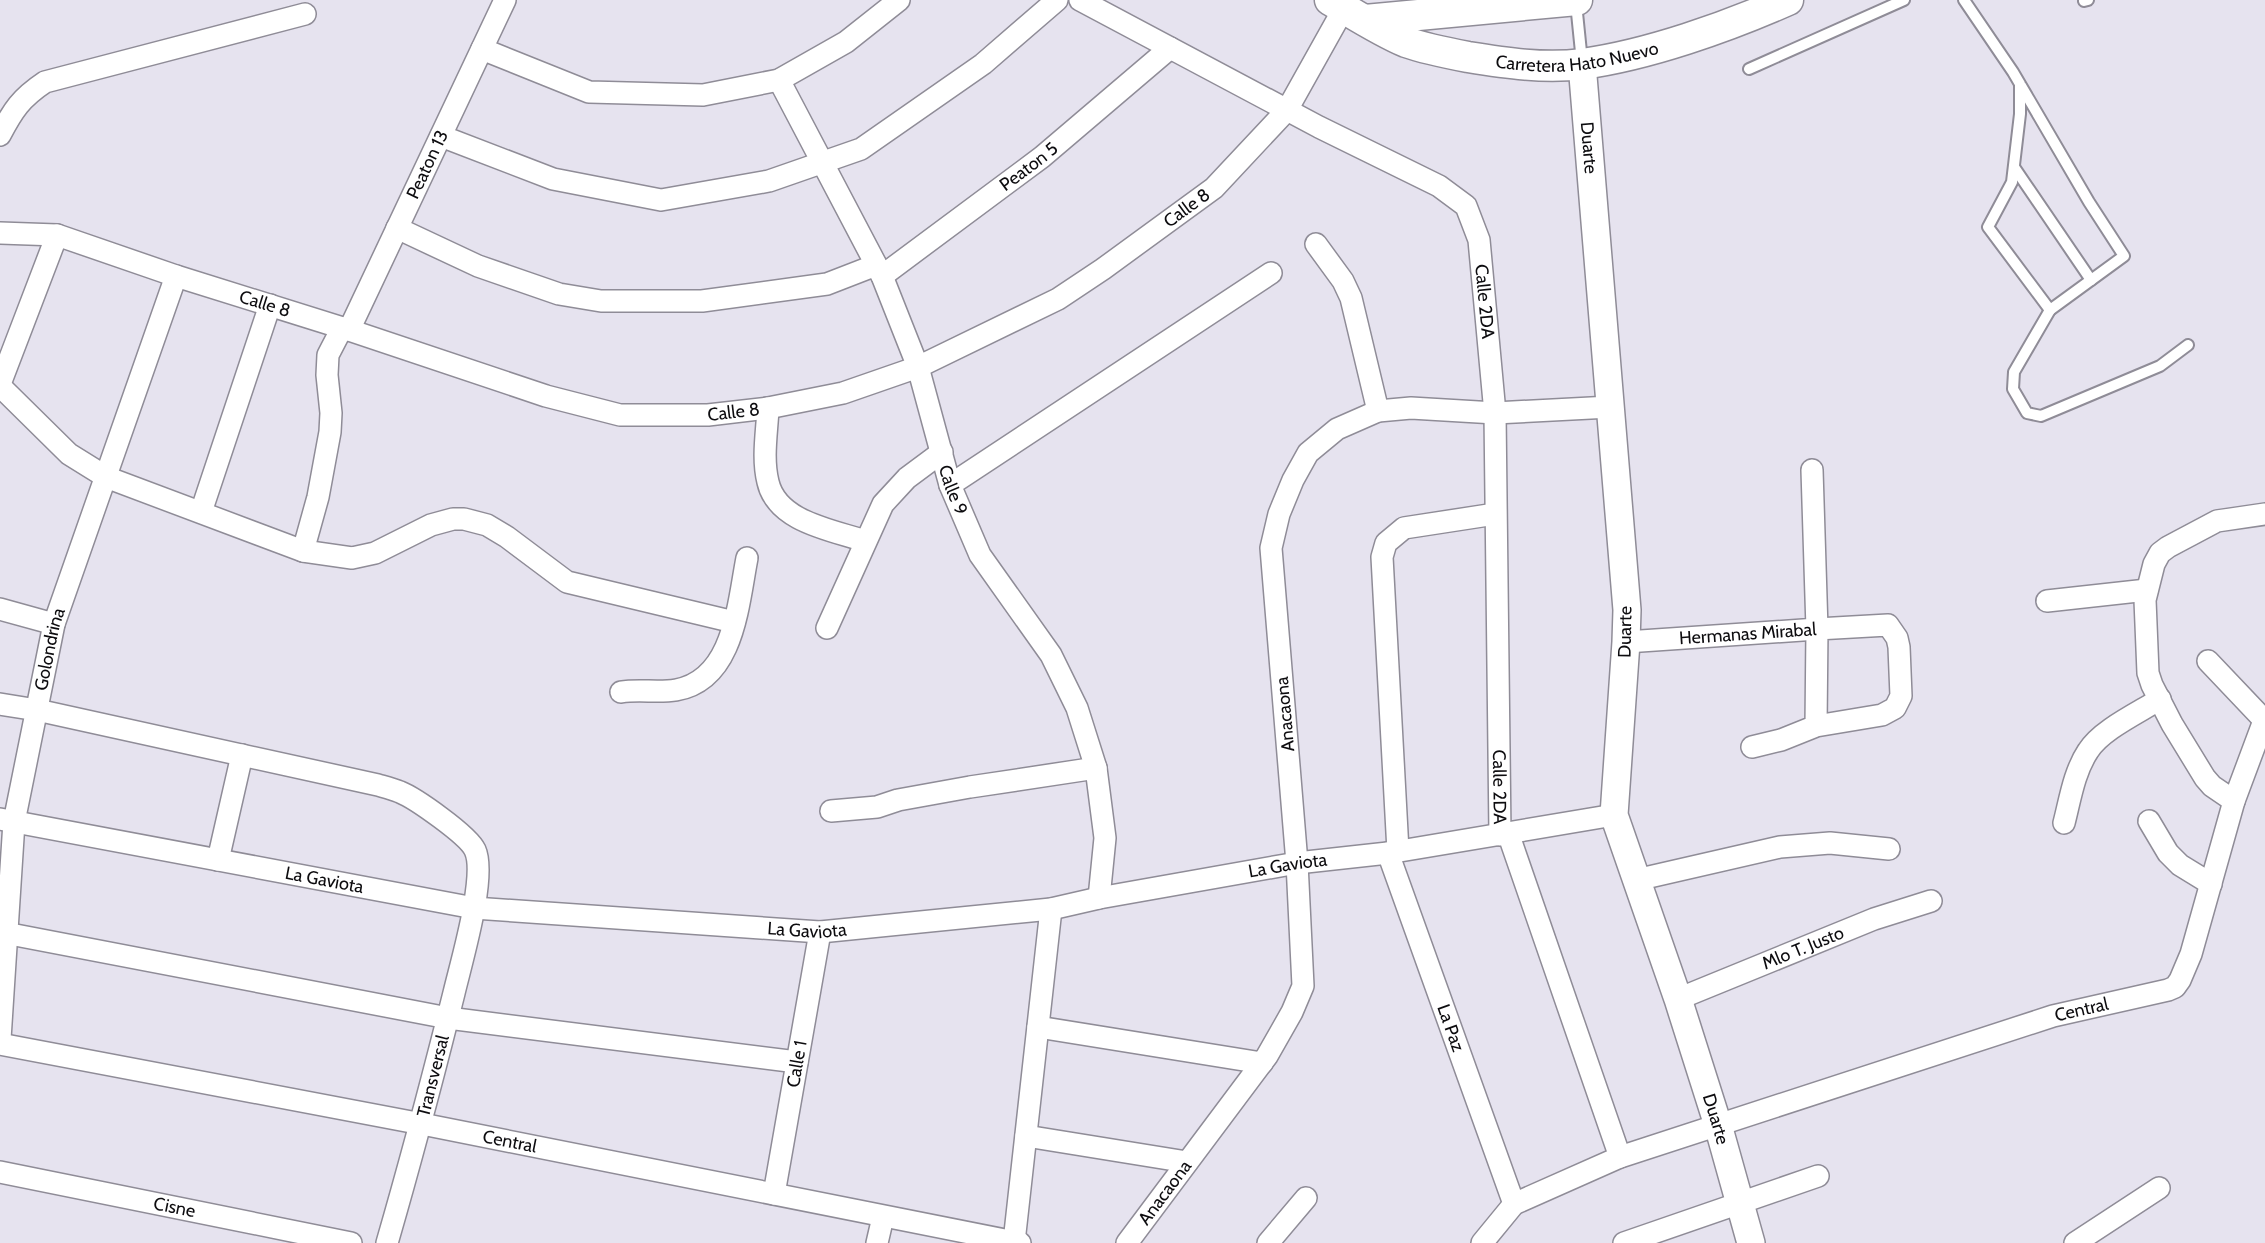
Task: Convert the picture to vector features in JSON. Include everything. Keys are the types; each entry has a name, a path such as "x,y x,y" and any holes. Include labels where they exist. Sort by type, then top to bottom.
{"main road":[{"path":"1346,10 1576,0"},
{"name":"Carretera Hato Nuevo","path":"1346,10 1405,41 1434,51 1498,62 1542,65 1582,64 1632,54 1719,27 1788,0"}],"street":[{"name":"Peaton 13","path":"303,551 318,496 330,432 332,413 327,375 328,355 346,329 397,228 505,0"},
{"path":"482,49 589,92 703,95 779,80 846,42 899,0"},
{"path":"441,136 553,179 661,200 769,181 861,149 983,64 1057,0"},
{"name":"Calle 2DA","path":"1080,0 1287,110 1439,186 1466,206 1479,240 1495,413 1495,514 1504,834 1620,1157"},
{"name":"Calle 8","path":"0,233 57,235 546,396 620,415 708,415 768,408 843,393 918,367 1058,299 1103,269 1214,188 1287,110 1346,10"},
{"path":"0,135 13,110 27,94 45,82 305,14"},
{"name":"Peaton 5","path":"397,228 478,266 559,294 601,301 702,301 827,284 879,270 1042,157 1170,48"},
{"name":"Duarte","path":"1582,64 1627,610 1614,815 1678,999 1718,1125 1751,1243"},
{"name":"Calle 9","path":"779,80 879,270 918,367 950,484 980,555 1051,655 1077,708 1096,768 1105,838 1099,898"},
{"path":"57,235 0,385 69,454 106,477 303,551 352,558 375,553 431,525 453,519 464,519 487,525 507,537 567,582 734,622"},
{"path":"1316,244 1351,298 1378,411"},
{"path":"950,484 1271,273"},
{"name":"Golondrina","path":"0,1039 7,821 37,710 54,624 176,276"},
{"path":"201,512 270,305"},
{"name":"Anacaona","path":"1127,1243 1262,1063 1292,1012 1303,986 1297,863 1271,548 1279,514 1293,480 1308,453 1337,429 1378,411 1411,408 1495,413 1610,407"},
{"path":"768,408 765,462 771,494 784,508 801,520 865,541"},
{"path":"827,628 865,541 888,496 907,478 942,452"},
{"name":"Hermanas Mirabal","path":"1626,642 1817,629 1812,470"},
{"name":"La Paz","path":"1495,514 1404,528 1386,543 1382,556 1393,852 1514,1204"},
{"path":"2234,801 2212,786 2205,778 2172,724 2148,673 2145,600 2154,564 2160,553 2168,547 2217,521 2265,514"},
{"path":"621,692 676,690 703,678 714,668 722,655 734,622 747,558"},
{"path":"2047,601 2147,590"},
{"path":"0,609 54,624"},
{"path":"1752,747 1781,740 1816,726 1890,712 1895,708 1900,696 1899,647 1893,630 1888,626 1817,629 1816,726"},
{"path":"2208,661 2264,719"},
{"path":"2064,823 2081,764 2088,750 2098,739 2160,699"},
{"path":"0,704 37,710 242,756 218,860"},
{"name":"Central","path":"1718,1125 2053,1016 2175,987 2191,954 2234,801 2264,719"},
{"name":"Transversal","path":"242,756 378,785 401,793 465,837 475,850 478,862 474,908 422,1124 387,1243"},
{"path":"831,811 877,807 898,800 970,787 1096,768"},
{"name":"La Gaviota","path":"7,821 474,908 820,932 1051,909 1099,898 1297,863 1393,852 1614,815"},
{"path":"2149,821 2168,853 2180,866 2211,884"},
{"path":"1636,880 1780,846 1830,843 1889,849"},
{"name":"Mlo T. Justo","path":"1678,999 1874,919 1931,901"},
{"path":"1017,1242 1026,1136 1051,909"},
{"path":"4,932 448,1018 797,1062"},
{"name":"Calle 1","path":"774,1194 820,932"},
{"path":"1038,1027 1262,1063"},
{"name":"Central","path":"0,1044 422,1124 1017,1242"},
{"path":"1482,1243 1514,1204 1620,1157 1718,1125"},
{"path":"1026,1136 1187,1162"},
{"name":"Cisne","path":"0,1172 351,1243"},
{"path":"1624,1243 1818,1176"},
{"path":"2075,1243 2159,1188"},
{"path":"1268,1243 1306,1198"},
{"path":"877,1243 883,1217"}],"lane":[{"name":"Duarte","path":"1576,0 1582,64"},
{"path":"1749,69 1904,0"},
{"path":"1964,0 2020,84 2124,256 2050,310 2014,372 2013,389 2027,413 2041,416 2160,366 2188,345"},
{"path":"2020,84 2020,114 2012,182 1988,227 2050,310"},
{"path":"2014,167 2091,280"}]}
